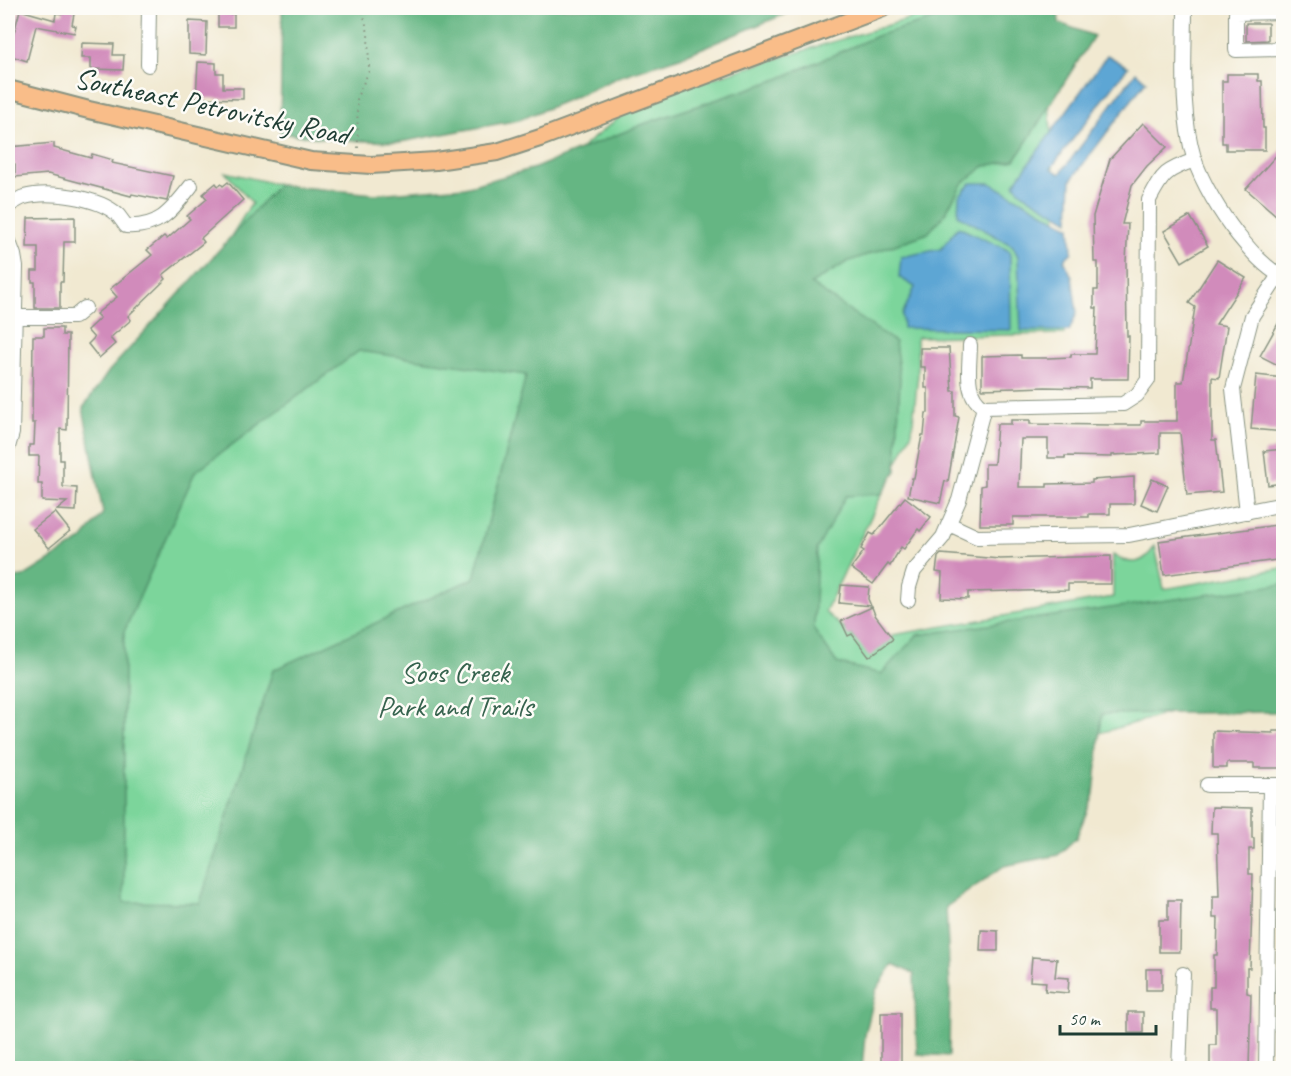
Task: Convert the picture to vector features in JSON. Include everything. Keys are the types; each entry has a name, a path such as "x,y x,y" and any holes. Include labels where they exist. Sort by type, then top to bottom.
{"main road":[{"name":"Southeast Petrovitsky Road","path":"8,88 89,110 311,161 358,164 436,161 497,152 540,138 883,8"}],"street":[{"path":"148,65 149,8"},
{"path":"1185,8 1186,111 1195,160 1222,215 1252,252 1271,271 1281,276 1251,316 1233,389 1247,512"},
{"path":"1284,12 1236,13 1236,50 1284,49"},
{"path":"970,345 970,387 978,404 984,407 1123,404 1137,395 1148,380 1149,200 1159,180 1172,168 1195,160"},
{"path":"8,206 22,197 57,194 99,204 117,214 126,226 138,227 155,223 171,212 191,186"},
{"path":"8,239 14,255 15,267 12,313 12,433 8,447"},
{"path":"12,313 74,317 85,308"},
{"path":"908,600 914,571 943,537 959,500 984,407"},
{"path":"949,524 978,537 1129,535 1284,504"},
{"path":"1207,785 1277,785 1266,1068"},
{"path":"1179,1068 1183,974"}],"path":[{"path":"358,164 357,97 369,71 368,33 362,8"}],"green space":[{"path":"282,8 800,8 683,56 621,76 519,120 400,142 338,140 280,133"},
{"name":"Soos Creek Park and Trails","path":"945,8 1043,8 1064,334 917,337 918,374 912,432 825,612 858,641 1113,597 1113,555 1126,561 1137,562 1146,557 1155,546 1164,589 1283,568 1283,681 948,776 842,1068 8,1068 8,589 82,574 221,252 252,203 225,172 328,196 357,198 477,191 569,158 640,100"},
{"name":"Soos Creek Park and Trails","path":"972,8 1058,8 1059,23 1094,36 1015,160 985,166 962,184 944,215 928,233 847,262 811,284 895,342 900,378 896,471 882,494 846,496 817,549 814,630 837,663 881,674 917,635 1283,584 1283,712 1102,714 1094,794 1076,838 1058,855 1004,866 946,907 950,989 949,1056 917,1054 914,974 893,964 876,990 865,1035 862,1068 15,1068 8,1061 8,579 23,577 82,540 103,513 83,408 109,371 278,185 375,194 465,187 535,168 646,123 778,79 879,35","holes":["359,351 526,375 474,578 273,670 200,903 124,902 124,632 195,472"]}],"water":[{"path":"1107,55 1128,67 1051,168 1060,174 1136,72 1146,81 1071,180 1069,221 1023,194 1014,184"},
{"path":"971,183 990,183 1070,227 1072,252 1064,260 1072,277 1077,313 1069,331 1021,331 1018,257 1013,246 958,215 959,196"},
{"path":"958,227 1010,251 1011,330 903,328 902,315 915,287 899,277 901,257 941,249"}],"building":[{"path":"63,8 75,8 72,25 76,26 74,33 36,26 27,61 8,55 8,38 12,40 20,10 55,20 56,13 63,14"},
{"path":"218,14 234,14 234,27 218,27"},
{"path":"189,21 207,22 206,55 189,54"},
{"path":"1246,23 1268,23 1268,40 1246,41"},
{"path":"82,43 114,44 113,55 124,55 123,70 91,69 91,58 81,58"},
{"path":"198,62 216,63 216,73 223,73 223,88 243,88 243,99 196,98"},
{"path":"1227,74 1258,74 1258,81 1262,81 1265,150 1226,150 1226,143 1222,143 1222,81 1227,81"},
{"path":"1143,123 1167,147 1147,166 1132,185 1122,224 1128,224 1126,262 1128,379 1090,379 1090,388 982,389 982,356 1021,355 1021,358 1048,358 1071,357 1071,354 1095,354 1097,308 1094,308 1094,290 1098,290 1098,262 1094,262 1093,216 1110,159"},
{"path":"54,143 54,148 91,158 92,154 113,160 112,163 173,176 167,201 132,194 131,196 48,174 15,177 15,164 8,165 8,147"},
{"path":"1284,147 1284,222 1246,189"},
{"path":"228,182 243,200 201,238 204,242 163,275 166,279 128,316 131,320 110,338 115,344 99,358 88,344 94,338 87,330 100,318 96,314 117,297 110,289 152,255 147,250 164,236 167,239 190,219 187,216 207,199 203,194 216,183 218,186 221,184 223,186"},
{"path":"1190,216 1208,246 1182,262 1164,231"},
{"path":"75,217 75,242 64,242 60,308 35,308 35,282 32,282 32,271 38,271 38,247 27,247 28,218"},
{"path":"1217,260 1246,278 1216,324 1227,326 1219,378 1212,377 1212,440 1216,440 1222,492 1187,495 1180,433 1160,433 1160,453 1112,455 1112,457 1048,458 1048,439 1021,439 1019,487 1047,487 1047,484 1092,483 1092,480 1134,477 1134,504 1110,504 1110,514 1089,514 1089,517 1013,517 1013,525 980,525 981,486 985,485 985,464 994,464 997,424 1011,424 1011,420 1030,420 1030,424 1112,425 1141,425 1141,421 1177,421 1177,382 1183,382 1195,307 1189,303"},
{"path":"1284,313 1284,368 1260,356"},
{"path":"44,328 62,328 62,335 68,335 67,430 60,429 60,460 63,460 63,487 77,488 76,511 57,510 67,502 42,501 42,484 38,484 39,456 29,456 29,445 34,445 35,423 32,423 33,336 44,336"},
{"path":"920,348 949,348 952,391 955,391 955,416 959,417 948,482 945,481 940,503 908,496 912,478 914,478 922,435 924,435 926,413 928,413 928,388 925,388 925,367 920,367"},
{"path":"1256,375 1284,378 1284,432 1251,429"},
{"path":"1284,449 1284,483 1268,485 1264,451"},
{"path":"1152,479 1168,486 1157,511 1141,504"},
{"path":"905,497 931,517 920,531 918,529 904,549 901,547 890,566 888,564 873,584 851,568 864,551 861,549 870,533 874,535"},
{"path":"55,512 70,531 49,548 33,529"},
{"path":"1284,524 1284,559 1164,575 1159,541"},
{"path":"941,554 1000,559 1111,556 1111,584 1068,584 1068,590 968,592 968,599 941,598 942,573 936,572 938,557"},
{"path":"841,585 869,587 868,599 871,606 839,603"},
{"path":"872,607 875,615 893,639 869,657 852,634 848,636 841,621"},
{"path":"1213,731 1273,733 1273,731 1284,731 1284,768 1254,768 1254,763 1227,763 1227,768 1213,768"},
{"path":"1212,807 1252,808 1254,849 1249,849 1249,874 1253,874 1250,968 1247,968 1247,993 1251,994 1249,1068 1210,1068 1210,1045 1216,1045 1216,1008 1210,1008 1210,987 1214,987 1214,955 1217,955 1218,918 1213,918 1213,896 1219,896 1217,833 1211,833"},
{"path":"1168,900 1181,900 1180,952 1159,952 1159,920 1168,920"},
{"path":"981,930 998,931 998,951 980,951"},
{"path":"1032,957 1057,959 1055,977 1069,978 1068,993 1045,991 1046,982 1030,981"},
{"path":"1146,969 1162,969 1162,990 1146,990"},
{"path":"1128,1012 1143,1012 1143,1033 1128,1033"},
{"path":"881,1013 901,1013 901,1068 881,1068"}]}
